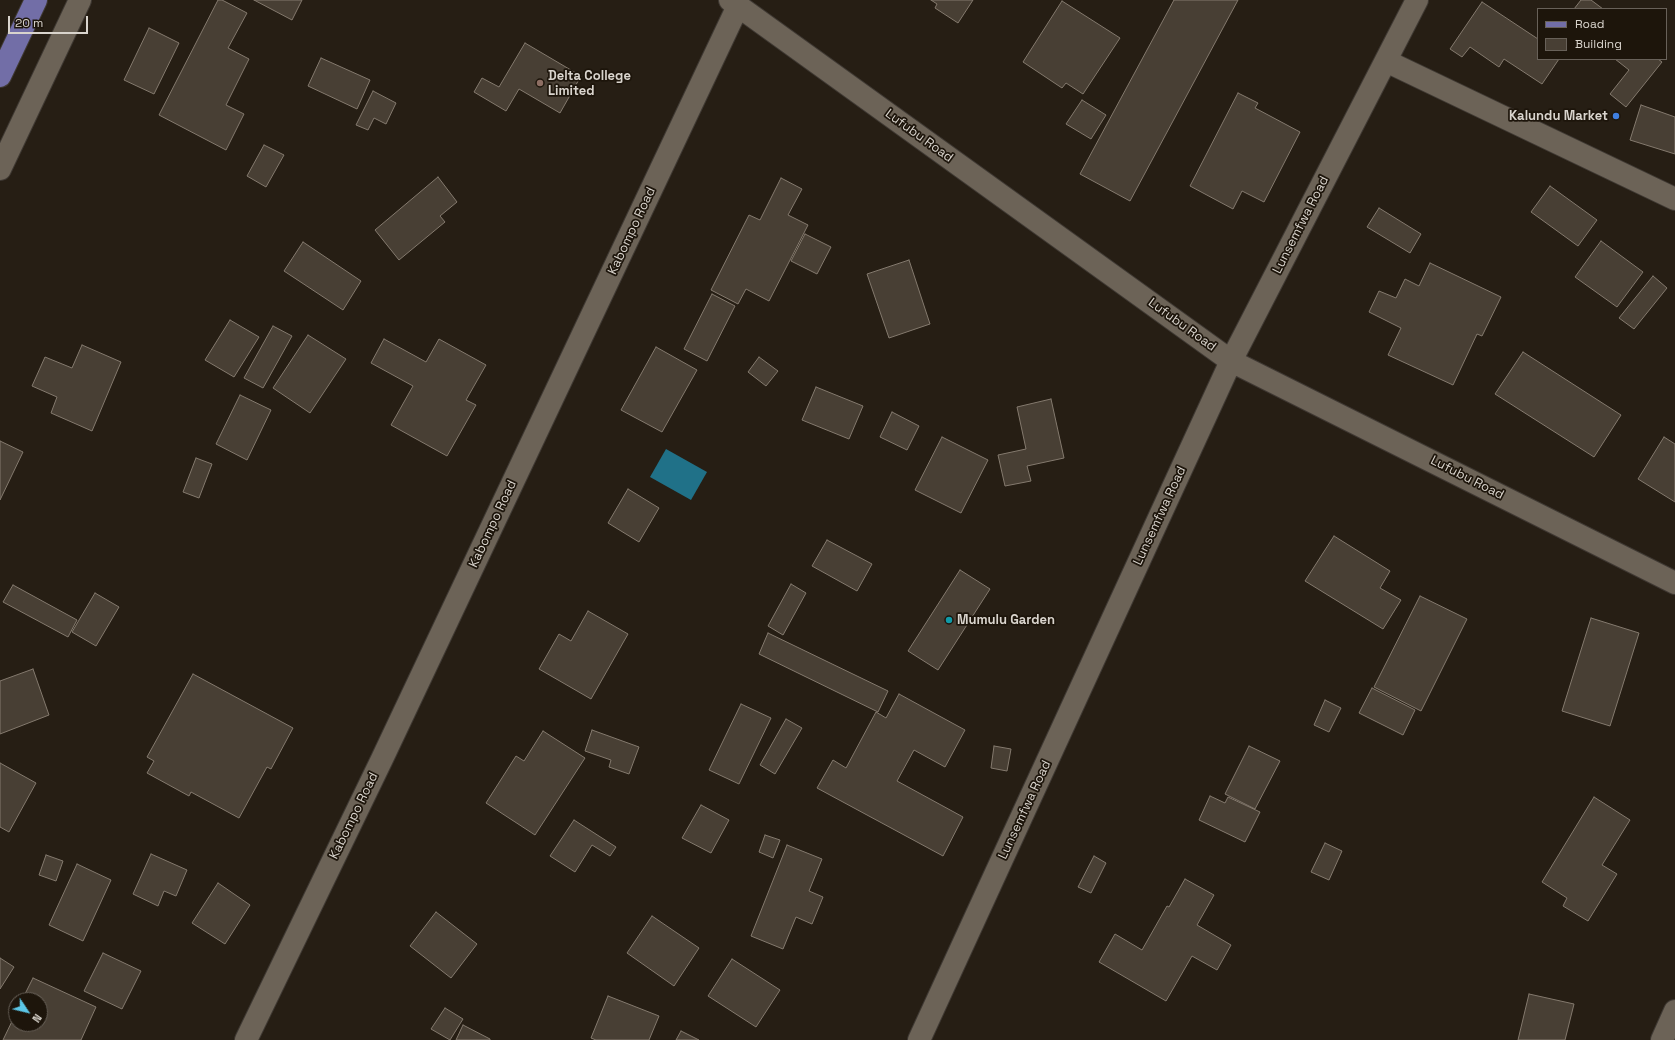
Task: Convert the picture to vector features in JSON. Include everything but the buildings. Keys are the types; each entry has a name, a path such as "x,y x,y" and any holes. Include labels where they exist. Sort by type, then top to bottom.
{"main road":[{"path":"0,76 36,0"}],"street":[{"path":"0,169 80,0"},
{"name":"Lunsemfwa Road","path":"919,1040 1231,361 1417,0"},
{"name":"Lufubu Road","path":"734,3 1231,361 1675,583"},
{"name":"Kabompo Road","path":"246,1040 385,752 734,3"},
{"path":"1386,61 1675,199"},
{"path":"1662,1040 1675,1011"}],"water":[{"path":"666,449 707,472 691,500 650,477"}],"place":[{"name":"Delta College Limited","path":"540,83"},
{"name":"Kalundu Market","path":"1616,116"},
{"name":"Mumulu Garden","path":"949,620"}]}
